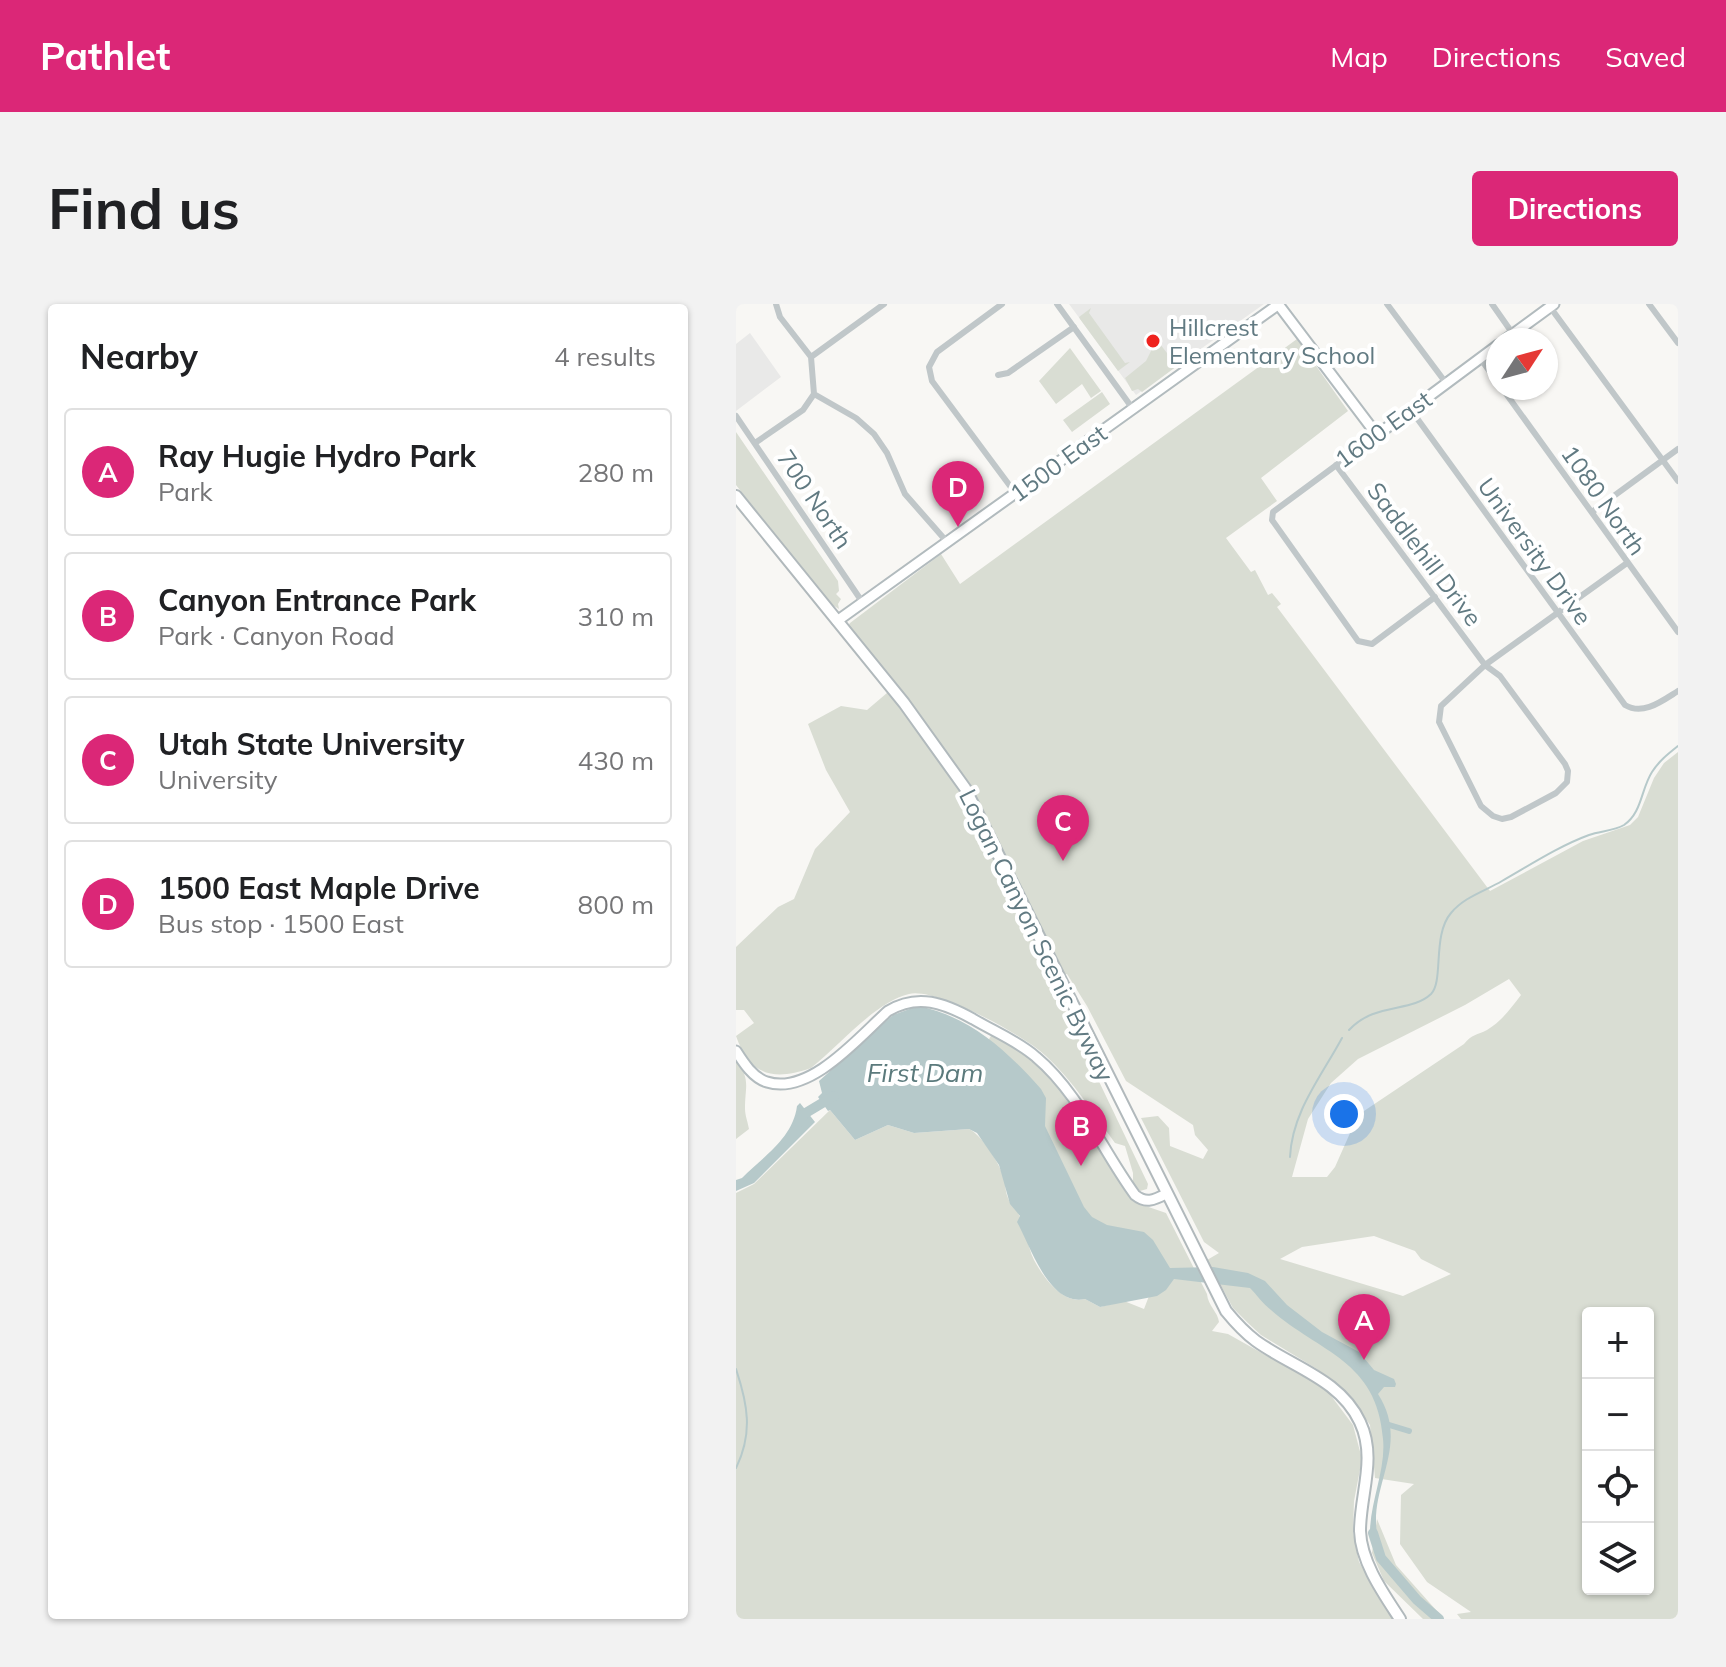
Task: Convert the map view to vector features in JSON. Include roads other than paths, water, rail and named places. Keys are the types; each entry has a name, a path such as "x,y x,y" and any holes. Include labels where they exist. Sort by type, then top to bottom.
{"main road":[{"name":"Logan Canyon Scenic Byway","path":"736,496 904,703 965,788 1214,1291 1240,1327 1267,1348 1323,1379 1341,1394 1360,1422 1366,1442 1368,1474 1360,1530 1363,1545 1378,1585 1400,1619"}],"street":[{"path":"755,443 803,410 814,394 811,357 780,317 776,304"},
{"path":"811,357 884,304"},
{"path":"1002,304 937,352 929,367 932,381 1016,494"},
{"path":"1057,304 1133,409"},
{"path":"1278,304 1377,435"},
{"name":"1500 East","path":"837,621 1278,304"},
{"path":"1387,304 1446,383"},
{"path":"1492,304 1504,328"},
{"path":"1649,304 1678,343"},
{"path":"1521,328 1552,305 1678,481"},
{"path":"998,375 1008,373 1074,327"},
{"name":"1600 East","path":"1435,597 1372,644 1358,641 1271,515 1486,354"},
{"path":"1480,358 1486,366"},
{"path":"814,394 856,418 874,434 887,453 905,494 948,543"},
{"name":"1080 North","path":"1511,400 1678,632"},
{"name":"University Drive","path":"1410,410 1625,705 1642,711 1678,691"},
{"name":"700 North","path":"736,416 863,603"},
{"path":"1592,512 1678,449"},
{"name":"Saddlehill Drive","path":"1336,465 1485,665"},
{"path":"1485,665 1500,676 1568,771 1567,782 1556,793 1502,819 1481,806 1439,722 1441,706 1485,665 1627,563"},
{"path":"736,1051 757,1076 767,1082 786,1083 807,1078 828,1066 899,1004 913,1000 939,1002 1033,1054 1074,1100 1135,1195 1151,1201 1166,1194"}],"water":[{"name":"First Dam","path":"918,1006 955,1018 986,1037 1041,1089 1046,1098 1045,1126 1084,1207 1092,1217 1107,1225 1144,1232 1153,1240 1170,1268 1213,1267 1248,1273 1265,1281 1287,1305 1322,1332 1359,1352 1374,1370 1394,1379 1395,1387 1384,1387 1378,1394 1388,1414 1391,1434 1377,1509 1376,1528 1381,1549 1374,1542 1370,1530 1383,1450 1378,1413 1370,1392 1343,1361 1268,1308 1250,1288 1174,1279 1157,1296 1100,1307 1085,1299 1072,1299 1061,1294 1035,1259 1017,1222 1020,1216 1010,1204 999,1165 977,1133 969,1129 914,1133 888,1125 855,1140 828,1111 818,1097 822,1093 819,1081 893,1015"},
{"path":"800,1103 815,1122 754,1183 736,1191 736,1180 742,1178 784,1137"}],"waterway":[{"path":"1349,1030 1370,1015 1413,1004 1431,994 1437,979 1445,922 1456,907 1567,845 1624,825 1638,807 1652,772 1678,746"},
{"path":"1290,1157 1302,1110 1342,1038"},
{"path":"799,1122 804,1114 834,1096"},
{"path":"736,1369 747,1419 745,1443 736,1468"},
{"path":"1386,1424 1409,1431"},
{"path":"1373,1533 1381,1558 1417,1600 1439,1619"}],"place":[{"name":"Hillcrest Elementary School","path":"1153,341"},
{"name":"1500 East Maple Drive","path":"958,527"},
{"name":"Utah State University","path":"1063,861"},
{"name":"Canyon Entrance Park","path":"1081,1166"},
{"name":"Ray Hugie Hydro Park","path":"1364,1360"}]}
